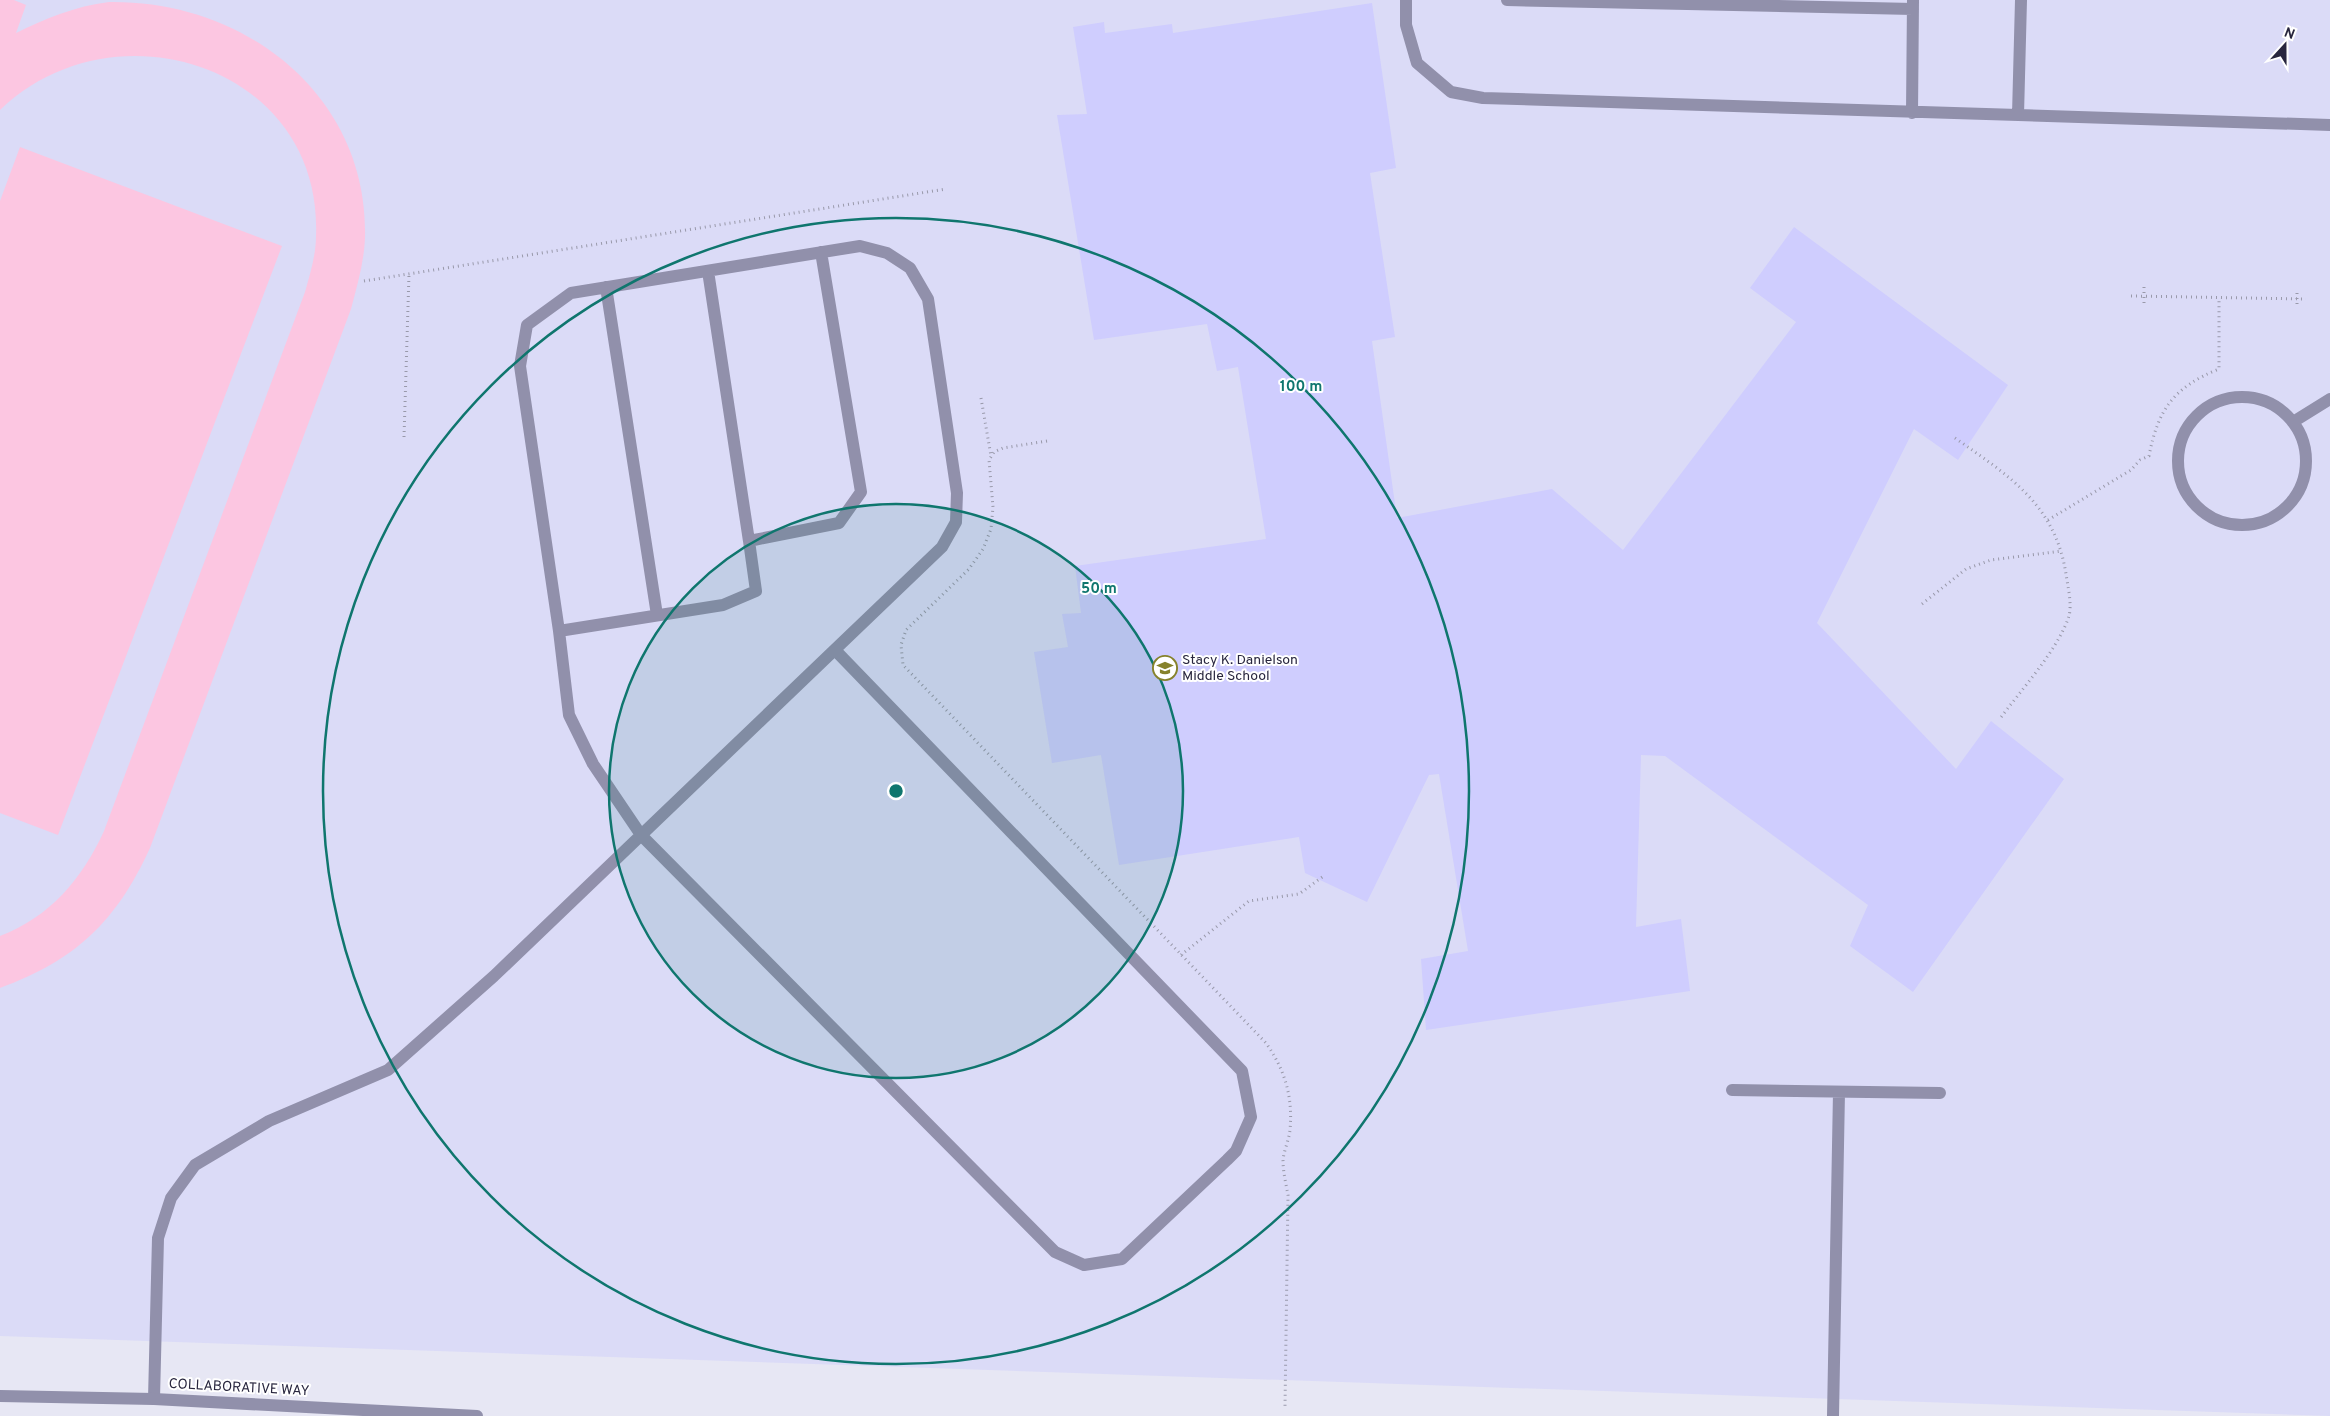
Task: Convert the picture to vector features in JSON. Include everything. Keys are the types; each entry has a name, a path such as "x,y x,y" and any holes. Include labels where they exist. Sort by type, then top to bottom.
{"street":[{"path":"1406,0 1406,25 1417,63 1451,92 1483,98 2330,125"},
{"path":"1507,0 1913,4 1912,113"},
{"path":"2018,115 2021,0"},
{"path":"154,1398 158,1238 171,1198 195,1165 269,1121 388,1070 494,976 641,836 942,547 956,522 957,493 928,298 910,268 886,252 860,246 571,293 527,325 520,366 559,631 569,715 593,764 641,836 1055,1252 1084,1265 1122,1259 1236,1151 1251,1117 1242,1071 835,650"},
{"path":"749,541 839,523 861,492 821,252"},
{"path":"559,631 724,605 756,591 708,271"},
{"path":"606,287 656,616"},
{"path":"2246,397 2272,404 2293,422 2304,444 2306,468 2299,492 2283,511 2262,522 2237,525 2213,519 2194,504 2180,480 2178,453 2187,427 2206,408 2225,400 2246,397"},
{"path":"2293,422 2330,398"},
{"path":"1732,1090 1940,1093"},
{"path":"1833,1416 1839,1092"},
{"name":"COLLABORATIVE WAY","path":"0,1396 154,1398 476,1416"}],"path":[{"path":"364,281 946,189"},
{"path":"404,437 408,274"},
{"path":"2144,288 2144,303"},
{"path":"2297,289 2297,304"},
{"path":"2131,296 2306,299"},
{"path":"2048,520 2131,470 2140,460 2149,456 2153,436 2166,405 2182,388 2219,369 2219,298"},
{"path":"981,398 991,456"},
{"path":"1954,438 2016,484 2039,506 2055,532 2062,551 2069,592 2069,615 2057,641 1999,720"},
{"path":"1047,441 1003,448 994,452 991,456 989,460 993,514 991,529 984,549 969,569 906,630 901,645 903,665 1266,1043 1280,1063 1287,1084 1291,1109 1290,1132 1283,1160 1288,1195 1284,1406"},
{"path":"1922,604 1966,569 1991,560 2062,551"},
{"path":"1181,955 1249,901 1299,894 1325,875"}],"shaded area":[{"name":"Stacy K. Danielson Middle School","path":"0,0 2330,0 2330,1416 0,1336"},
{"path":"0,0 14,0 26,5 16,33 61,14 109,2 160,6 208,18 252,39 291,67 322,101 346,142 361,188 365,238 362,265 351,309 150,848 123,897 91,935 51,965 0,988 0,936 34,918 62,894 86,865 104,831 305,292 314,257 316,236 309,177 286,129 249,92 203,68 152,57 98,59 47,77 0,110"},
{"path":"20,147 282,246 58,835 0,813 0,201"}],"building":[{"name":"Stacy K. Danielson Middle School","path":"1372,3 1396,168 1370,173 1395,337 1372,341 1397,518 1552,489 1623,550 1796,322 1750,288 1794,227 2008,385 1958,460 1914,429 1817,623 1956,769 1991,721 2064,779 1913,992 1850,946 1868,905 1665,756 1641,755 1636,927 1681,919 1690,991 1426,1030 1421,959 1468,951 1439,774 1429,775 1367,902 1305,873 1299,837 1119,865 1101,755 1052,763 1034,652 1068,647 1062,614 1081,613 1075,566 1266,539 1238,367 1217,371 1207,324 1094,340 1057,115 1087,114 1073,27 1104,22 1105,33 1172,24 1173,33"}],"place":[{"name":"Stacy K. Danielson Middle School","path":"1165,668"}]}
